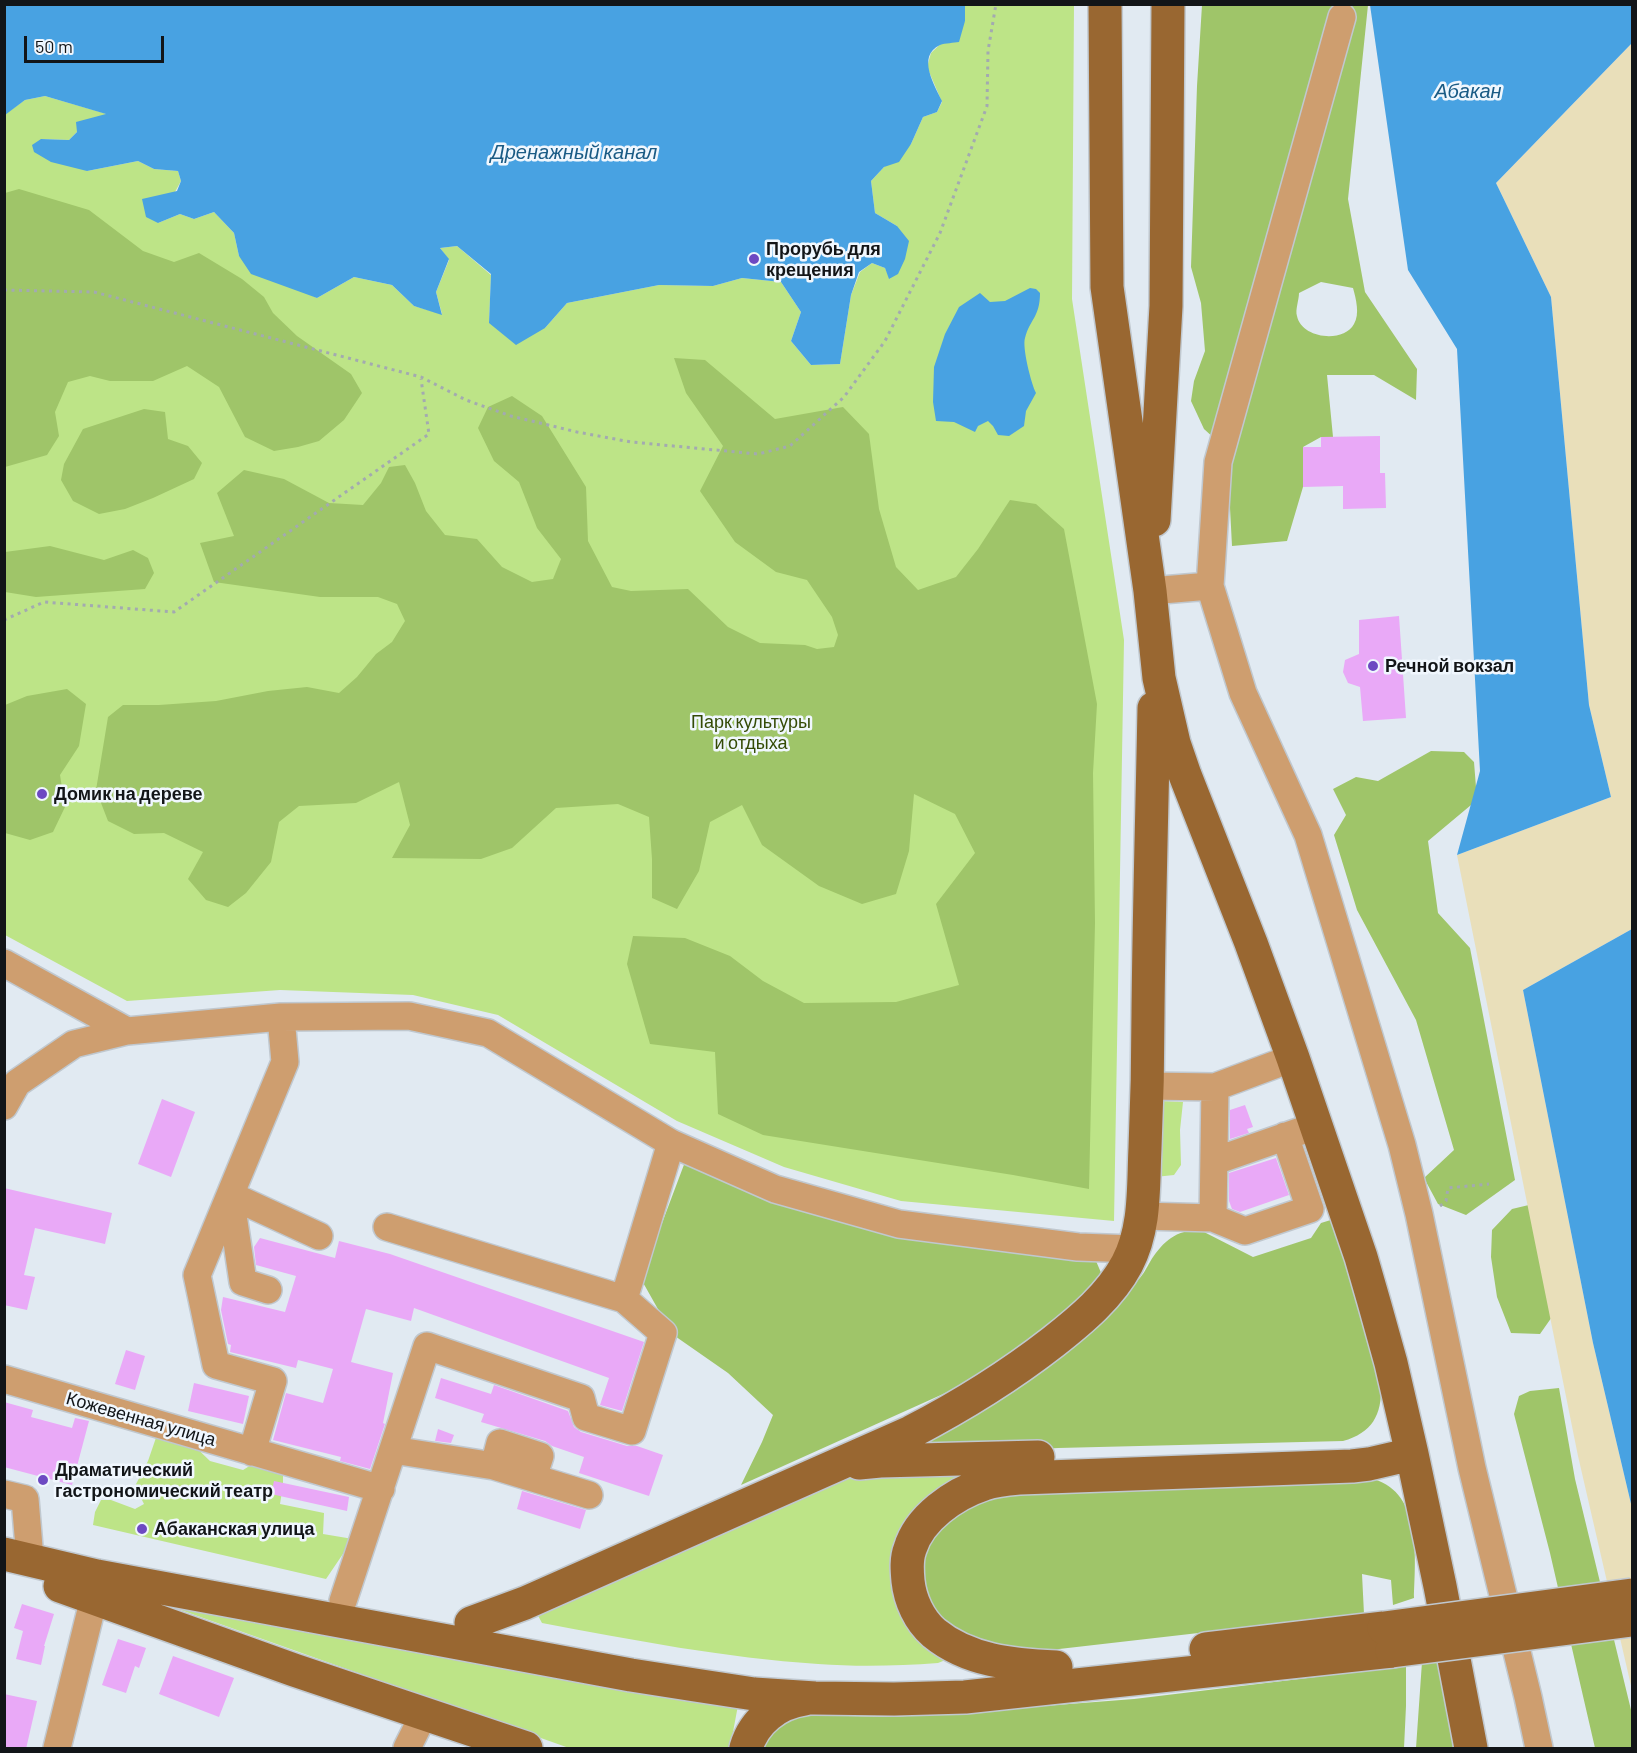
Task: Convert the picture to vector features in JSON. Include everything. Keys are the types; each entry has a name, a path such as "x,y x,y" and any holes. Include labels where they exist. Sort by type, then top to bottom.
{"main road":[{"path":"471,1623 525,1603 817,1473 929,1422 980,1394 1058,1338 1098,1303 1118,1278 1134,1249 1142,1216 1148,1086 1154,648 1150,591 1107,287 1105,4"},
{"path":"1150,591 1166,306 1168,4"},
{"path":"1154,648 1165,710 1185,775 1243,920 1293,1058 1371,1291 1391,1363 1412,1454 1440,1586 1469,1745"},
{"path":"817,1473 839,1466 880,1461 1350,1450 1412,1454"},
{"path":"1056,1666 1005,1663 958,1648 933,1632 917,1611 907,1575 910,1548 923,1526 956,1497 985,1484 1020,1478 1352,1466 1412,1454"},
{"path":"11,1552 99,1558 634,1653 757,1672 818,1677 896,1678 966,1675 1632,1620"},
{"path":"11,1552 94,1598 282,1666 526,1749"},
{"path":"11,1552 97,1576 631,1675 754,1694 815,1698 894,1700 965,1697 1388,1640 1632,1595"},
{"path":"746,1749 761,1721 772,1712 782,1705 815,1698"}],"street":[{"path":"1342,17 1218,462 1210,586 1243,693 1308,835 1402,1145 1419,1214 1472,1468 1539,1749"},
{"path":"1150,591 1210,586"},
{"path":"4,963 127,1031"},
{"path":"4,1106 17,1083 74,1044 127,1031 281,1017 409,1016 488,1034 671,1143 775,1189 899,1224 1078,1247 1134,1249"},
{"path":"252,1452 273,1381 216,1365 197,1275 285,1062 281,1017"},
{"path":"1148,1086 1215,1087 1293,1058"},
{"path":"1213,1218 1215,1087"},
{"path":"1215,1161 1316,1126"},
{"path":"1142,1216 1213,1218 1245,1231 1310,1209 1285,1136"},
{"path":"624,1299 671,1143"},
{"path":"230,1195 319,1236"},
{"path":"230,1195 243,1282 268,1290"},
{"path":"343,1601 427,1346 580,1398 586,1417 632,1431 663,1333 624,1299 387,1227"},
{"name":"Кожевенная улица","path":"4,1379 381,1489"},
{"path":"393,1450 494,1466 589,1495"},
{"path":"4,1494 25,1499 11,1552"},
{"path":"57,1749 94,1598"},
{"path":"407,1749 424,1714"}],"path":[{"path":"4,290 94,292 421,377 466,400 511,416 577,432 620,440 758,454 790,446 844,398 885,341 940,233 987,106 988,51 996,4"},
{"path":"4,620 44,602 174,612 429,434 421,377"},
{"path":"1448,1188 1489,1184"}],"green space":[{"name":"Парк культуры и отдыха","path":"965,5 1074,5 1072,299 1124,640 1114,1221 901,1201 784,1167 677,1121 498,1015 413,995 280,990 127,1001 5,935 4,115 25,100 45,96 107,114 77,132 69,140 41,139 87,171 138,161 154,169 178,171 181,181 158,223 180,214 194,219 214,212 234,233 239,256 317,298 354,277 392,285 414,306 442,314 436,292 449,260 440,248 457,246 491,275 489,323 545,328 567,303 659,285 713,286 742,278 781,282 801,312 791,341 811,365 840,364 851,295 860,272 872,263 885,268 890,279 897,226 875,213 871,181 911,144 923,117 937,112 942,102 927,67 931,53 965,21"},
{"path":"1202,5 1368,5 1348,199 1365,292 1417,369 1416,400 1374,375 1327,375 1333,437 1321,437 1303,447 1303,487 1287,541 1232,546 1227,450 1204,429 1191,401 1194,381 1205,351 1201,303 1191,267","holes":["1321,282 1353,288 1357,316 1349,330 1341,334 1323,336 1306,329 1300,323 1297,314 1299,293"]},
{"path":"19,189 89,210 143,251 174,262 199,253 242,279 264,297 273,313 297,336 351,374 362,393 344,420 319,441 274,451 245,437 219,387 187,366 153,381 110,381 90,376 68,382 55,412 59,436 47,455 5,467 5,193"},
{"path":"674,358 705,360 775,419 843,407 869,434 879,509 896,567 918,590 956,577 978,549 1010,500 1036,504 1064,529 1097,704 1093,773 1095,923 1089,1189 763,1135 718,1114 715,1052 650,1044 627,964 633,936 685,938 730,956 763,981 804,1003 896,1002 959,985 936,904 975,853 955,814 914,794 909,851 896,894 862,904 819,886 762,845 742,805 710,822 699,871 677,909 652,898 649,817 618,804 556,808 512,848 481,859 392,858 410,825 399,782 356,803 299,806 279,822 271,862 246,893 228,907 206,900 188,879 203,852 164,833 134,834 108,821 96,790 108,717 123,705 216,701 268,691 307,687 339,693 357,677 376,654 392,642 405,621 397,604 378,597 320,597 214,582 200,543 234,536 217,493 244,470 284,479 329,503 363,505 381,483 389,467 405,465 426,511 445,535 477,539 502,567 532,582 553,579 561,559 537,528 519,482 494,461 478,428 488,407 512,396 542,416 586,487 588,541 612,587 631,591 688,589 728,627 760,643 805,645 817,649 834,647 838,635 832,617 807,580 776,572 735,542 700,491 723,446 686,393"},
{"path":"144,409 165,412 168,439 188,446 202,463 194,479 125,509 99,514 73,501 61,480 64,464 83,429"},
{"path":"50,546 104,560 133,550 148,558 154,573 145,589 36,597 5,592 5,552"},
{"path":"67,689 86,704 79,746 60,775 65,807 53,832 30,840 5,833 5,705 27,696"},
{"path":"1431,751 1464,752 1474,762 1477,800 1428,841 1438,913 1470,948 1515,1180 1466,1215 1438,1204 1424,1178 1454,1150 1416,1020 1357,910 1334,835 1346,815 1333,789 1356,777 1378,781"},
{"path":"1159,1101 1183,1102 1180,1130 1181,1165 1174,1175 1155,1177"},
{"path":"685,1162 1093,1254 1105,1282 1049,1327 972,1381 741,1485 773,1415 728,1373 672,1334 641,1279"},
{"path":"1533,1204 1554,1314 1540,1334 1511,1333 1497,1297 1491,1257 1492,1230 1512,1209"},
{"path":"1334,1219 1381,1386 1380,1406 1377,1414 1368,1428 1353,1438 1343,1441 1058,1448 995,1452 920,1445 1117,1287 1139,1279 1160,1248 1172,1237 1187,1231 1204,1232 1253,1257 1311,1238 1321,1223"},
{"path":"1559,1388 1575,1479 1632,1714 1632,1748 1595,1748 1550,1553 1514,1414 1519,1396 1530,1391"},
{"path":"159,1429 183,1435 210,1461 243,1470 261,1459 283,1468 280,1504 324,1513 323,1534 353,1539 326,1579 93,1525 95,1512 101,1500 111,1500 135,1509 144,1504 135,1486 148,1461"},
{"path":"1007,1463 946,1656 938,1663 878,1666 833,1665 714,1653 542,1623 534,1608 837,1478"},
{"path":"1342,1478 1379,1481 1393,1489 1403,1501 1413,1532 1415,1549 1414,1598 1393,1605 1391,1580 1362,1574 1364,1614 1033,1652 992,1649 945,1629 923,1600 917,1562 948,1515 1001,1490"},
{"path":"147,1598 739,1700 730,1748 569,1748"},
{"path":"1438,1656 1450,1718 1453,1748 1416,1748 1422,1662"},
{"path":"1391,1665 1406,1665 1404,1748 764,1748 768,1739 788,1718 814,1713 892,1717 1134,1699 1365,1671"}],"sand":[{"path":"1632,43 1632,929 1523,990 1593,1343 1632,1508 1632,1690 1578,1456 1457,855 1611,797 1589,705 1551,297 1496,183"}],"water":[{"name":"Дренажный канал","path":"5,4 965,4 965,21 959,42 940,45 929,56 929,72 942,101 937,112 923,117 911,144 899,162 884,167 871,181 875,213 897,226 909,241 905,259 898,274 889,279 885,268 872,263 859,272 851,295 840,364 811,365 791,341 801,312 781,282 742,278 713,286 659,285 567,303 545,328 516,345 489,323 491,274 457,246 440,248 449,259 436,292 442,315 414,306 392,285 354,277 317,298 251,274 239,256 234,233 214,212 194,219 180,214 158,223 146,217 142,199 177,191 181,181 178,171 154,169 138,161 87,171 51,162 34,152 32,145 41,139 69,140 77,132 76,122 106,114 45,96 25,100 5,115"},
{"name":"Абакан","path":"1370,5 1632,5 1632,43 1496,183 1551,297 1589,705 1611,797 1457,855 1480,771 1457,349 1408,270"},
{"path":"1030,288 1040,293 1037,313 1024,343 1036,393 1026,411 1024,426 1009,436 998,435 988,421 978,426 975,432 954,422 936,421 933,402 934,367 945,334 959,307 980,293 990,302 1005,301"},
{"path":"1632,929 1632,1508 1593,1343 1523,990"}],"building":[{"path":"1380,436 1380,473 1385,473 1386,508 1343,509 1343,486 1303,487 1303,447 1321,447 1321,437"},
{"name":"Речной вокзал","path":"1399,616 1406,718 1363,721 1360,687 1348,683 1343,672 1345,660 1359,654 1359,620"},
{"path":"162,1099 195,1112 171,1177 138,1164"},
{"path":"1245,1105 1253,1127 1247,1129 1249,1133 1230,1139 1230,1110"},
{"path":"1276,1158 1289,1195 1240,1212 1232,1209 1229,1201 1229,1173"},
{"path":"4,1188 112,1213 105,1244 35,1228 24,1275 35,1277 27,1310 4,1305"},
{"path":"260,1238 335,1258 339,1241 390,1254 644,1342 622,1411 600,1405 609,1378 414,1308 411,1321 366,1309 351,1362 393,1373 383,1423 385,1424 370,1469 340,1461 341,1457 273,1440 286,1393 323,1403 333,1369 298,1360 296,1368 230,1352 231,1345 228,1344 221,1310 223,1297 285,1312 296,1276 256,1265 254,1247"},
{"path":"126,1350 145,1356 135,1390 115,1384"},
{"path":"441,1378 491,1394 494,1385 568,1411 574,1427 581,1432 663,1455 649,1496 579,1473 584,1457 552,1446 545,1441 481,1422 484,1414 435,1398"},
{"path":"194,1383 249,1396 243,1424 188,1411"},
{"path":"4,1402 33,1410 31,1417 72,1428 75,1418 89,1421 72,1485 4,1467"},
{"path":"438,1429 454,1435 451,1443 435,1441"},
{"path":"274,1481 349,1497 347,1511 271,1494"},
{"path":"522,1491 586,1510 580,1529 517,1509"},
{"path":"22,1604 54,1614 41,1665 16,1659 23,1631 14,1628"},
{"path":"118,1639 146,1648 139,1668 135,1666 126,1693 102,1685"},
{"path":"173,1656 234,1678 219,1717 159,1694"},
{"path":"4,1694 37,1701 26,1749 4,1749"}],"place":[{"name":"Прорубь для крещения","path":"754,259"},
{"name":"Речной вокзал","path":"1373,666"},
{"name":"Домик на дереве","path":"42,794"},
{"name":"Драматический гастрономический театр","path":"43,1480"},
{"name":"Абаканская улица","path":"142,1529"}]}
